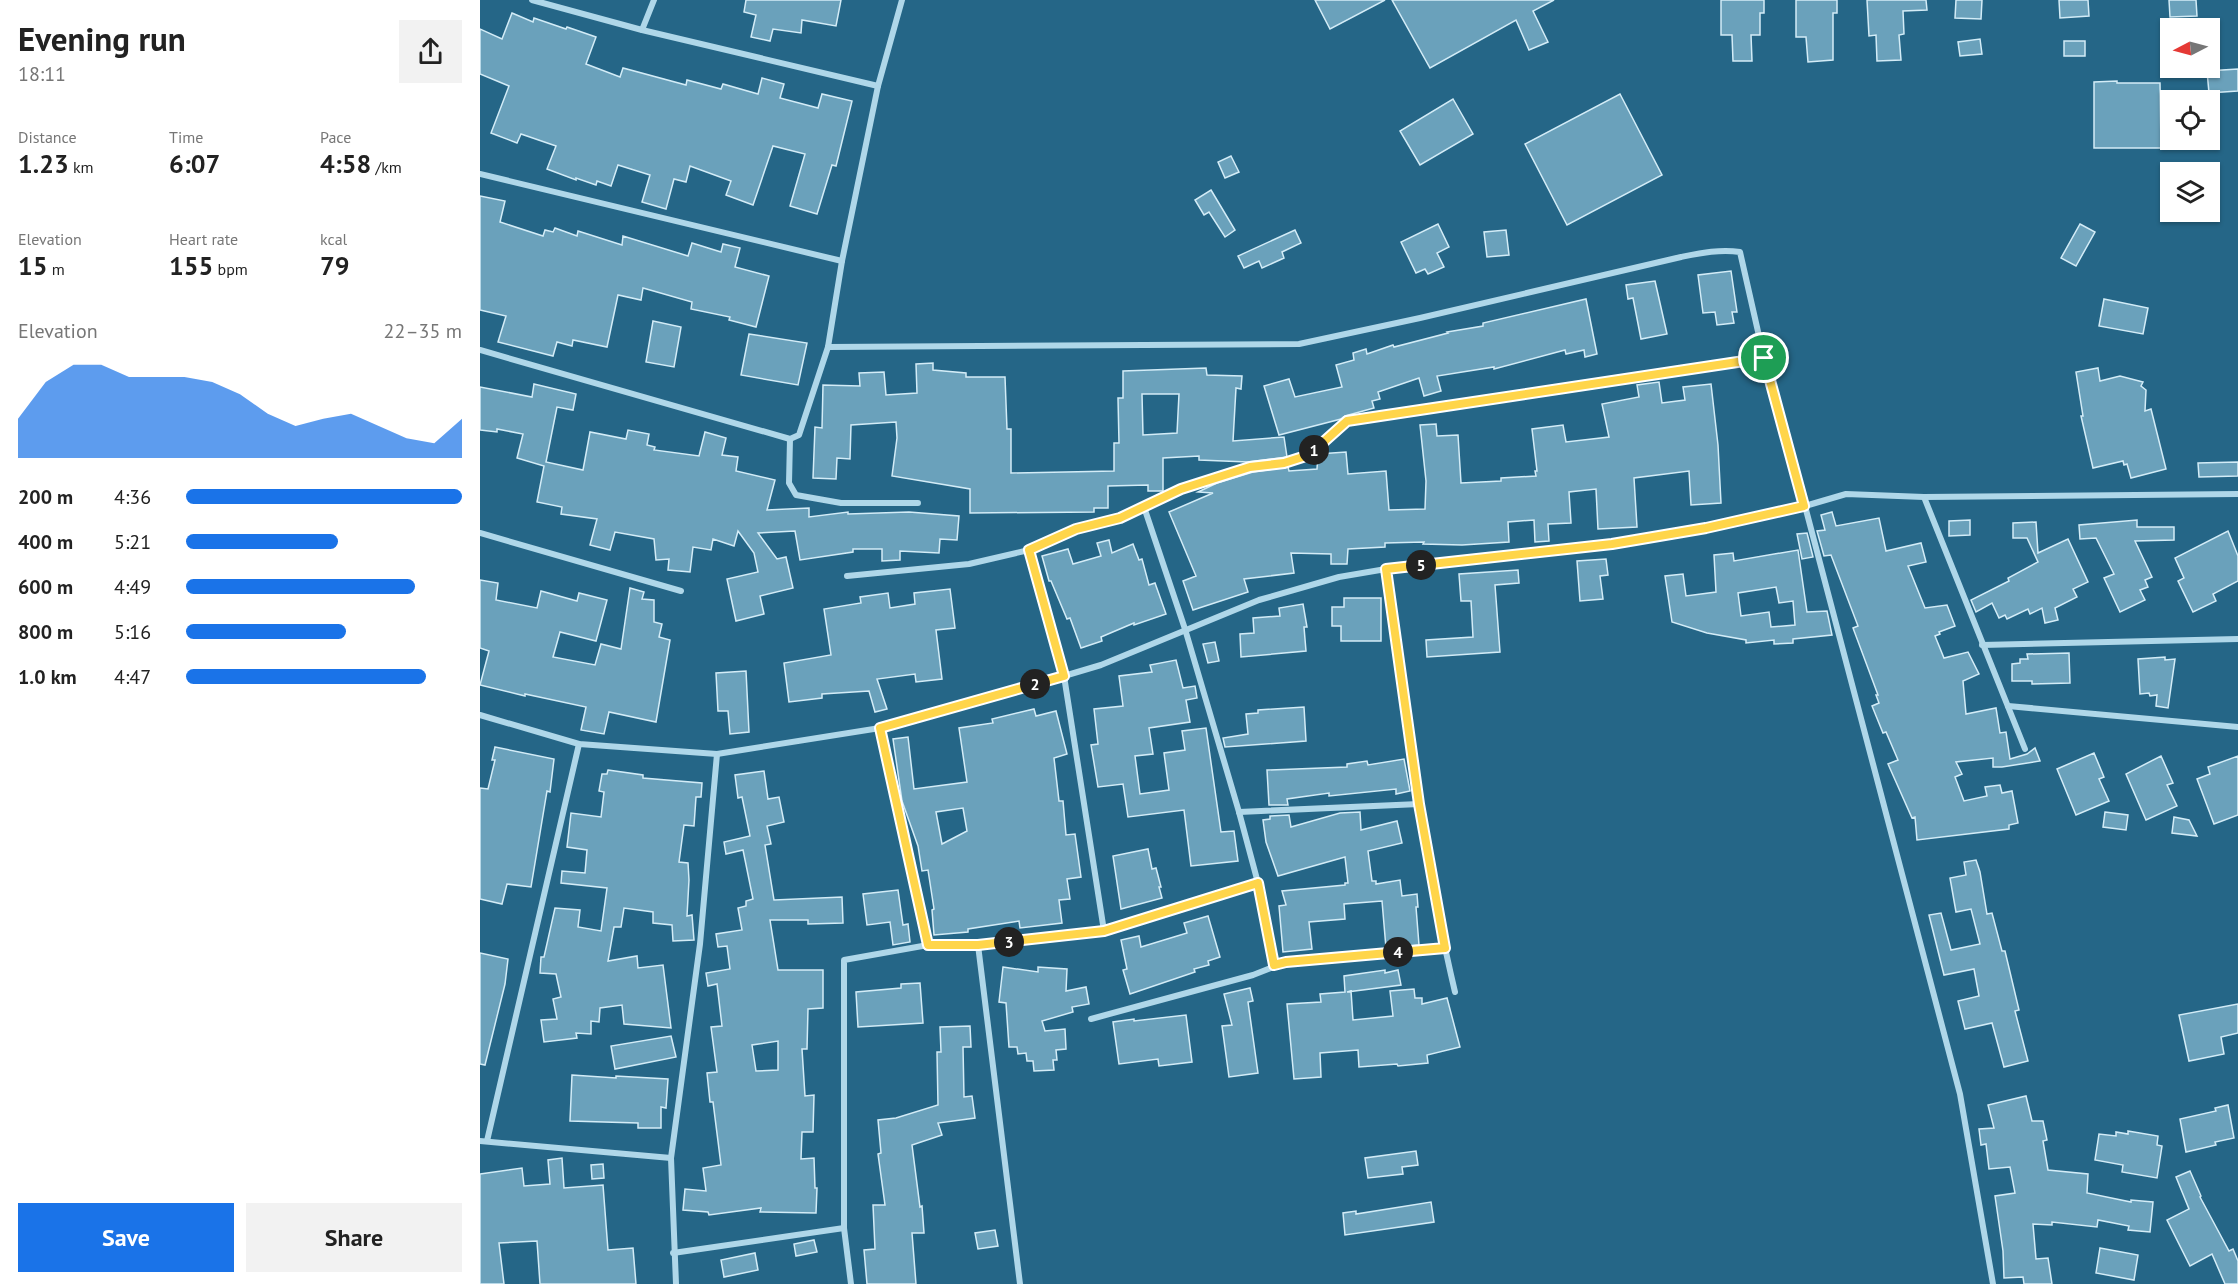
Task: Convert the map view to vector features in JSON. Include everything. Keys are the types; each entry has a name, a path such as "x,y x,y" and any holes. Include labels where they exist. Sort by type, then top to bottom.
{"street":[{"path":"532,0 642,30 878,86"},
{"path":"642,30 654,0"},
{"path":"480,350 790,439 799,435 828,347 842,261 878,86 902,0"},
{"path":"480,174 842,261"},
{"path":"828,347 1299,344 1681,257 1729,250 1740,252 1764,358 1960,1094 1993,1284"},
{"path":"847,576 969,564 1029,550 1076,529 1120,518 1181,489 1250,467 1284,463 1309,455 1347,421 1764,358"},
{"path":"790,439 789,483 796,495 841,503 918,503"},
{"path":"480,716 579,744 717,754 880,728 1064,676 1101,665 1259,600 1339,576 1612,544 1706,528 1846,495 1924,497 2238,494"},
{"path":"1924,497 2025,749"},
{"path":"1144,507 1185,629 1239,812 1258,883 1274,965"},
{"path":"480,533 681,591"},
{"path":"1029,550 1064,676 1104,931"},
{"path":"1386,569 1419,804 1455,992"},
{"path":"1982,645 2238,639"},
{"path":"2008,706 2238,727"},
{"path":"880,728 928,945"},
{"path":"579,744 483,1141 671,1158"},
{"path":"676,1284 671,1158 700,944 717,754"},
{"path":"1239,812 1419,804"},
{"path":"852,1284 844,1228 844,960 928,945 978,945 1104,931 1258,883"},
{"path":"978,945 1020,1284"},
{"path":"1091,1019 1253,975 1286,962 1445,948"},
{"path":"673,1252 844,1228"}],"building":[{"path":"746,0 841,0 836,26 802,20 801,33 773,29 770,41 751,37 756,15 744,12"},
{"path":"1315,0 1385,0 1330,29"},
{"path":"1392,0 1554,0 1533,11 1548,42 1529,50 1516,20 1430,68"},
{"path":"1721,0 1764,0 1764,13 1760,13 1760,35 1751,35 1752,61 1733,61 1732,35 1721,35"},
{"path":"1796,0 1837,0 1837,13 1833,13 1833,60 1808,62 1806,37 1796,37"},
{"path":"1867,0 1926,0 1927,10 1903,11 1904,34 1899,35 1901,60 1877,61 1876,35 1869,36"},
{"path":"1956,0 1982,0 1981,19 1955,18"},
{"path":"2059,0 2088,0 2089,16 2060,18"},
{"path":"2169,0 2196,0 2197,16 2170,17"},
{"path":"512,13 533,22 534,18 596,37 586,64 620,77 623,68 686,85 687,80 721,89 723,84 758,94 762,78 784,84 780,98 818,108 822,94 852,101 836,166 832,165 817,214 790,206 805,154 773,146 753,205 726,195 731,181 690,166 686,182 674,179 666,209 642,202 650,175 618,165 611,186 597,181 596,185 576,178 576,180 547,169 556,146 521,134 517,143 491,133 509,86 480,74 480,29 502,39"},
{"path":"1980,39 1982,54 1960,56 1958,42"},
{"path":"2064,41 2085,41 2085,56 2064,56"},
{"path":"2238,69 2238,91 2220,92 2220,90 2209,90 2208,78 2220,78 2220,70"},
{"path":"2094,82 2160,83 2160,148 2094,148"},
{"path":"1620,94 1662,175 1567,225 1525,144"},
{"path":"1453,99 1473,134 1420,165 1400,131"},
{"path":"1231,156 1239,172 1225,178 1218,162"},
{"path":"1211,190 1235,230 1225,237 1209,212 1204,215 1195,200"},
{"path":"480,196 505,201 500,222 543,236 545,230 553,232 555,228 577,236 578,231 622,245 623,236 688,256 692,243 721,252 723,244 740,248 735,267 769,276 756,327 729,320 730,317 691,309 692,302 643,288 641,300 618,295 607,347 573,340 572,346 557,342 553,356 498,342 506,316 480,310"},
{"path":"1438,224 1449,247 1437,253 1444,267 1428,274 1425,269 1416,273 1401,242"},
{"path":"2080,224 2095,232 2076,266 2061,258"},
{"path":"1295,230 1301,243 1282,252 1284,258 1262,268 1259,261 1244,268 1238,256"},
{"path":"1506,230 1509,255 1487,257 1484,232"},
{"path":"1731,271 1737,312 1732,312 1734,323 1717,325 1715,312 1703,313 1698,275"},
{"path":"1655,281 1667,334 1641,339 1633,298 1628,299 1626,285"},
{"path":"1586,299 1597,354 1585,357 1584,350 1566,354 1565,350 1494,369 1494,367 1437,376 1441,391 1424,396 1419,378 1378,392 1380,399 1372,401 1374,408 1279,435 1264,386 1289,379 1295,397 1342,387 1336,365 1354,360 1353,353 1366,349 1367,354 1393,345 1394,347 1447,332 1483,326 1483,323"},
{"path":"2104,299 2148,308 2143,334 2099,326"},
{"path":"653,321 681,327 674,367 646,362"},
{"path":"749,334 807,343 798,385 741,375"},
{"path":"933,363 933,370 966,373 966,377 1005,377 1007,429 1011,429 1011,473 1114,471 1114,443 1119,443 1118,398 1123,398 1123,371 1206,368 1207,375 1242,376 1241,389 1236,388 1233,441 1284,437 1287,457 1248,462 1199,460 1199,456 1163,458 1163,491 1148,491 1148,485 1108,486 1108,508 1094,508 1094,512 970,513 970,489 892,476 897,438 896,422 851,425 850,459 837,458 836,479 813,478 815,427 822,428 823,385 860,386 859,373 884,372 886,395 917,393 916,364","holes":["1142,394 1179,394 1177,433 1143,435"]},
{"path":"2098,368 2100,381 2120,376 2143,382 2141,386 2146,390 2145,411 2151,409 2166,469 2131,478 2127,464 2124,465 2123,461 2093,468 2081,416 2083,416 2076,372"},
{"path":"1659,382 1662,403 1685,400 1683,387 1711,384 1718,445 1721,503 1691,505 1689,471 1634,478 1637,527 1598,529 1596,489 1569,492 1571,523 1548,524 1549,541 1535,542 1534,520 1508,522 1509,542 1462,545 1423,544 1424,542 1385,543 1385,547 1348,549 1347,564 1331,564 1331,554 1291,553 1294,573 1244,579 1248,592 1193,610 1183,581 1196,576 1169,512 1213,493 1198,492 1217,483 1253,472 1288,467 1289,471 1317,469 1318,454 1346,452 1348,474 1386,471 1389,510 1425,509 1426,481 1420,425 1436,424 1437,436 1458,435 1461,483 1536,476 1532,429 1563,425 1566,442 1609,437 1602,404 1639,397 1637,385"},
{"path":"534,384 576,394 573,410 557,407 546,462 583,470 590,432 626,439 628,430 649,434 647,445 655,447 654,450 699,456 705,432 726,438 722,455 738,457 736,471 775,480 767,510 809,508 809,517 848,512 848,514 909,512 959,516 957,540 940,539 939,553 900,551 900,560 882,561 882,549 853,549 853,552 800,560 795,531 758,533 777,559 786,557 793,588 760,596 764,614 736,621 727,579 758,572 754,553 738,531 734,546 713,539 711,550 693,547 690,572 668,570 669,559 656,560 654,539 615,532 610,550 590,545 597,519 561,514 562,507 537,502 544,466 517,458 523,434 497,429 497,432 480,430 480,387 532,397"},
{"path":"2238,462 2238,476 2199,477 2198,463"},
{"path":"1832,512 1836,526 1879,518 1886,551 1921,543 1926,562 1908,566 1925,608 1947,605 1955,626 1935,636 1944,658 1968,652 1979,674 1963,681 1966,714 1996,708 2000,733 2006,732 2010,759 2027,754 2035,748 2040,761 2002,767 1993,767 1993,758 1956,762 1962,774 1955,777 1964,801 1987,796 1985,787 2000,785 2002,793 2012,791 2018,823 2009,825 2009,829 1917,840 1915,817 1912,818 1888,764 1898,760 1886,732 1883,733 1872,706 1879,703 1876,695 1878,695 1853,628 1858,626 1831,555 1824,556 1817,531 1825,530 1821,515"},
{"path":"1970,520 1970,535 1949,536 1949,521"},
{"path":"2137,520 2137,527 2174,527 2174,540 2135,541 2152,577 2145,580 2148,587 2140,590 2145,600 2120,612 2104,578 2114,574 2096,538 2080,539 2079,525"},
{"path":"2036,522 2038,553 2068,539 2088,582 2073,589 2077,597 2055,608 2058,620 2045,623 2042,608 2030,614 2028,609 2007,619 2005,615 1999,618 1992,603 1976,612 1971,600 2009,581 2008,578 2038,562 2027,538 2013,538 2013,523"},
{"path":"2228,531 2238,556 2238,581 2213,594 2216,601 2193,612 2178,581 2184,578 2175,558"},
{"path":"1807,533 1813,557 1802,559 1797,534"},
{"path":"1109,540 1112,553 1133,544 1139,560 1142,559 1149,585 1155,583 1166,614 1134,625 1134,623 1101,637 1102,641 1081,648 1070,618 1067,619 1051,581 1049,581 1042,556 1068,549 1073,564 1101,556 1097,543"},
{"path":"1798,550 1807,612 1827,611 1832,635 1793,639 1793,643 1774,644 1774,640 1746,643 1746,640 1707,633 1672,622 1665,576 1683,574 1686,596 1716,592 1714,555 1733,553 1734,561","holes":["1776,587 1779,603 1793,601 1795,625 1771,627 1769,612 1741,616 1738,593"]},
{"path":"1606,559 1608,575 1600,576 1603,599 1580,601 1577,561"},
{"path":"1518,570 1519,583 1495,585 1500,652 1427,657 1426,640 1473,637 1471,601 1461,601 1459,574"},
{"path":"480,580 498,583 496,600 537,608 541,591 577,601 579,593 607,600 596,641 560,632 553,657 595,665 601,644 621,649 630,588 644,592 642,599 654,600 654,622 662,624 659,637 670,640 656,722 609,712 604,734 581,730 586,707 480,685 489,651 480,648"},
{"path":"950,589 955,628 936,630 942,679 916,682 915,674 877,679 887,709 875,712 869,691 822,694 822,698 789,702 784,663 831,655 824,609 861,603 860,597 888,593 890,608 915,604 914,593"},
{"path":"1344,598 1381,598 1381,641 1341,641 1341,626 1332,626 1332,607 1344,607"},
{"path":"1303,604 1307,627 1304,627 1306,651 1241,657 1240,634 1254,633 1253,618 1280,616 1279,608"},
{"path":"1215,642 1219,661 1208,663 1203,644"},
{"path":"2069,653 2070,683 2032,684 2032,681 2012,681 2012,664 2020,663 2020,659 2028,659 2027,654"},
{"path":"2165,657 2165,660 2175,659 2168,708 2156,706 2157,695 2140,694 2138,659"},
{"path":"1176,660 1183,688 1195,686 1197,698 1186,700 1190,722 1149,728 1153,754 1135,756 1140,794 1169,790 1164,753 1185,750 1182,731 1206,728 1221,832 1234,831 1238,861 1191,866 1184,810 1128,817 1123,784 1098,787 1091,745 1098,744 1094,709 1123,706 1119,676 1152,672 1150,665"},
{"path":"746,671 749,732 730,734 728,711 718,711 716,673"},
{"path":"1304,707 1306,741 1225,747 1223,738 1248,734 1246,714 1258,713 1258,710"},
{"path":"1034,709 1036,716 1056,711 1067,754 1054,758 1059,801 1063,801 1066,835 1075,834 1081,877 1067,879 1070,899 1059,900 1062,923 1020,928 1019,921 968,929 968,932 934,935 932,910 934,909 928,870 922,871 918,846 902,801 893,739 908,737 914,789 967,782 959,728 993,723 992,719","holes":["963,808 967,831 942,844 936,812"]},
{"path":"495,747 554,759 550,792 547,791 531,887 507,884 502,904 480,899 480,788 488,789 495,760 492,760"},
{"path":"2094,753 2104,777 2099,779 2109,801 2076,815 2057,769"},
{"path":"2161,756 2173,783 2167,785 2177,806 2146,820 2126,774"},
{"path":"2238,756 2238,815 2214,824 2197,779 2210,774 2208,767"},
{"path":"1404,759 1410,791 1396,794 1396,789 1329,796 1329,793 1287,799 1288,805 1269,805 1267,770 1347,767 1347,764 1367,761 1368,765"},
{"path":"608,770 643,775 643,778 702,783 701,797 696,797 694,826 684,825 679,862 688,863 687,916 692,915 694,940 673,941 672,925 653,923 653,912 624,908 621,927 614,927 608,961 637,956 638,968 663,965 671,1028 624,1024 622,1005 600,1008 599,1022 591,1021 591,1034 576,1033 577,1038 544,1042 541,1020 557,1019 553,999 561,997 556,974 540,973 541,957 544,957 555,908 580,910 578,927 601,931 607,888 561,883 562,871 585,873 587,850 567,847 571,813 601,817 604,792 599,791 602,774 607,774"},
{"path":"764,771 768,799 779,797 784,822 767,826 771,844 765,845 774,900 842,897 843,923 808,924 808,920 770,920 778,970 823,970 823,1008 808,1009 807,1049 802,1049 805,1096 814,1095 813,1132 802,1132 801,1159 814,1158 815,1188 817,1188 816,1213 760,1212 761,1208 709,1215 708,1212 683,1210 685,1189 706,1191 703,1168 721,1165 707,1073 717,1072 711,1027 722,1026 717,984 708,986 706,973 730,969 727,946 718,947 716,934 742,930 738,908 746,906 746,901 753,899 743,850 726,854 724,842 750,836 742,797 738,798 735,775","holes":["778,1041 778,1070 756,1071 752,1045"]},
{"path":"1360,812 1361,830 1397,821 1402,843 1368,851 1372,881 1376,881 1376,884 1400,880 1402,896 1417,894 1419,945 1386,948 1382,901 1344,904 1345,919 1309,922 1312,949 1283,952 1279,906 1286,905 1282,891 1345,885 1348,883 1345,857 1278,876 1266,842 1263,820 1270,819 1270,816 1289,815 1291,827 1340,813"},
{"path":"2105,812 2128,815 2126,830 2103,827"},
{"path":"2174,817 2189,820 2197,836 2172,833"},
{"path":"1148,849 1152,869 1156,868 1162,898 1121,909 1113,856"},
{"path":"1976,860 1987,914 1992,913 2002,951 2005,951 2019,1010 2015,1011 2028,1061 2004,1067 1992,1023 1965,1029 1958,1001 1979,996 1974,969 1944,975 1929,915 1941,913 1951,950 1980,944 1971,909 1956,912 1950,878 1966,875 1964,862"},
{"path":"898,890 903,925 908,924 910,942 893,945 890,922 867,925 863,894"},
{"path":"1208,916 1220,957 1208,961 1209,965 1194,969 1195,972 1130,994 1123,970 1127,969 1121,940 1139,936 1141,947 1187,933 1184,923"},
{"path":"480,953 508,959 505,984 485,1065 480,1064"},
{"path":"1003,967 1038,972 1038,967 1067,969 1066,991 1086,987 1089,1004 1072,1007 1073,1012 1042,1021 1045,1031 1065,1029 1066,1049 1056,1050 1057,1060 1053,1060 1054,1070 1034,1071 1033,1061 1027,1061 1026,1053 1018,1054 1017,1047 1009,1047 1006,1003 999,1002"},
{"path":"1398,970 1401,985 1351,991 1353,1020 1393,1016 1390,991 1414,989 1415,998 1422,998 1422,1004 1447,998 1460,1047 1427,1055 1428,1063 1398,1066 1397,1064 1359,1067 1358,1050 1320,1053 1321,1077 1294,1079 1287,1004 1321,1002 1320,994 1345,992 1344,976"},
{"path":"920,983 923,1023 858,1027 856,992 901,988 901,984"},
{"path":"1250,988 1253,1001 1248,1002 1258,1073 1229,1077 1222,1026 1232,1025 1224,994"},
{"path":"2238,1004 2238,1033 2221,1037 2224,1054 2189,1061 2179,1015"},
{"path":"1186,1015 1192,1062 1159,1066 1158,1059 1119,1064 1113,1022"},
{"path":"970,1026 971,1047 963,1047 964,1097 972,1096 975,1118 938,1123 942,1135 912,1145 924,1233 912,1233 916,1284 867,1284 864,1250 875,1249 873,1205 885,1205 878,1154 881,1153 878,1120 896,1118 938,1105 937,1052 941,1052 940,1027"},
{"path":"671,1036 676,1057 615,1069 611,1046"},
{"path":"572,1075 668,1079 666,1108 661,1107 661,1128 638,1128 638,1123 570,1121"},
{"path":"2026,1096 2032,1121 2043,1121 2047,1140 2043,1141 2048,1170 2088,1174 2087,1193 2131,1202 2131,1200 2153,1202 2150,1232 2128,1230 2129,1226 2098,1220 2097,1227 2052,1222 2052,1225 2033,1224 2036,1259 2048,1258 2052,1284 2024,1284 2023,1277 2004,1278 2003,1251 1995,1196 2015,1193 2010,1167 1989,1169 1986,1144 1981,1145 1979,1129 1994,1128 1988,1105"},
{"path":"2228,1105 2234,1138 2186,1152 2180,1119 2216,1111 2215,1108"},
{"path":"2128,1131 2158,1136 2157,1145 2162,1146 2157,1178 2122,1172 2123,1165 2095,1160 2099,1134 2116,1136 2116,1132 2128,1134"},
{"path":"1416,1151 1418,1165 1402,1167 1403,1174 1368,1178 1365,1158"},
{"path":"562,1158 564,1188 603,1185 608,1250 633,1248 636,1284 540,1284 537,1241 499,1243 504,1284 480,1284 480,1174 522,1168 524,1186 550,1184 548,1160"},
{"path":"603,1164 604,1178 592,1179 591,1165"},
{"path":"2190,1171 2200,1197 2229,1251 2233,1249 2238,1261 2238,1284 2225,1284 2212,1254 2190,1266 2167,1220 2189,1209 2176,1177"},
{"path":"1431,1202 1434,1222 1345,1235 1343,1213 1356,1211 1356,1214"},
{"path":"995,1230 998,1246 978,1249 975,1233"},
{"path":"814,1240 817,1252 796,1256 794,1244"},
{"path":"2100,1248 2138,1255 2134,1280 2096,1273"},
{"path":"755,1253 758,1270 724,1277 721,1260"}],"route":[{"path":"1764,358 1804,506 1706,528 1612,544 1386,569 1419,804 1445,948 1274,965 1258,883 1104,931 978,945 928,945 880,728 1064,676 1029,550 1076,529 1120,518 1181,489 1250,467 1284,463 1309,455 1347,421 1764,358"}]}
